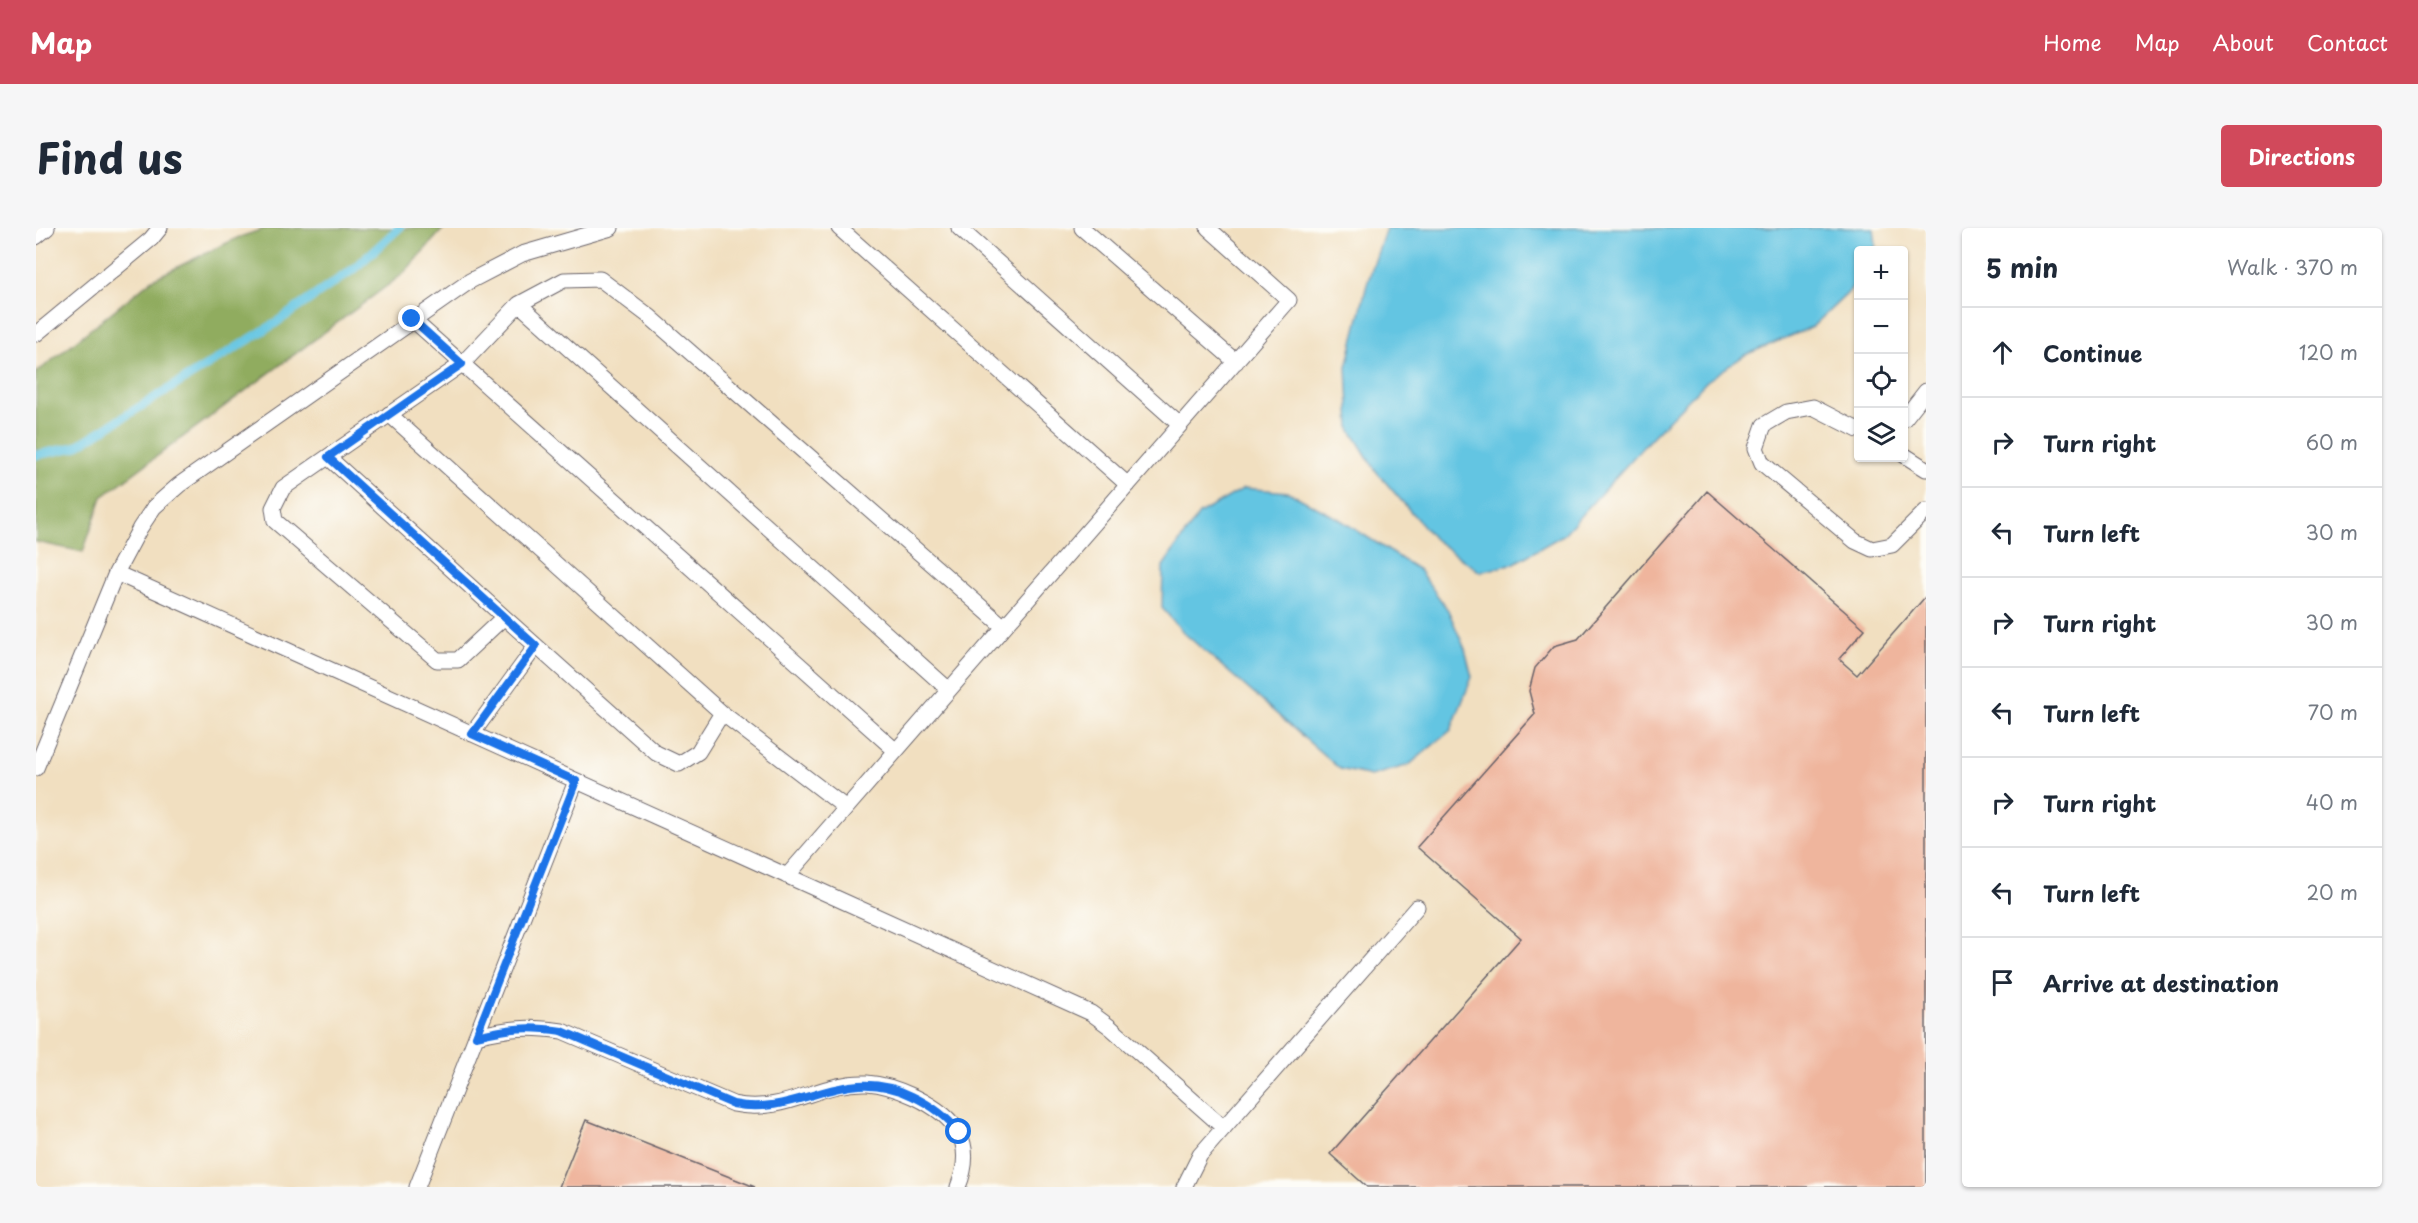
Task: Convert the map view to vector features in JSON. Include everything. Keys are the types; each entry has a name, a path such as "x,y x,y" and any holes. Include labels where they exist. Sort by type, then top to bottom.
{"lane":[{"path":"36,237 47,228"},
{"path":"36,334 151,239 160,228"},
{"path":"36,768 116,573 154,507 179,485 412,319 497,265 532,251 610,228"},
{"path":"839,228 1128,485"},
{"path":"959,228 1180,425"},
{"path":"1082,228 1236,362"},
{"path":"787,876 1289,300 1208,228"},
{"path":"504,617 458,660 436,660 275,520 273,508 283,488 462,364 519,304 564,280 600,279 649,316 1004,627"},
{"path":"519,304 949,690"},
{"path":"412,319 896,751"},
{"path":"1908,414 1926,391"},
{"path":"1854,428 1813,407 1786,411 1764,424 1756,448 1762,463 1855,541 1872,549 1892,545 1926,511"},
{"path":"389,414 722,713 846,808"},
{"path":"328,457 656,753 679,764 698,752 722,713"},
{"path":"1908,458 1926,469"},
{"path":"116,573 1091,1013 1110,1027 1224,1128"},
{"path":"472,734 536,646"},
{"path":"417,1187 576,781"},
{"path":"1184,1187 1200,1155 1417,907"},
{"path":"476,1036 509,1028 533,1027 562,1031 733,1104 752,1108 778,1105 844,1086 867,1083 898,1089 928,1103 947,1116 959,1132 965,1149 965,1169 958,1187"}],"green space":[{"path":"266,228 444,228 403,274 102,497 83,552 36,542 36,373 153,279 237,238"}],"water":[{"path":"1386,228 1874,228 1876,245 1854,246 1854,284 1850,291 1812,327 1745,355 1707,381 1653,436 1563,535 1513,564 1480,572 1434,539 1376,471 1350,429 1347,367 1367,284"},
{"path":"1244,488 1288,492 1339,519 1419,570 1448,610 1465,649 1472,677 1451,730 1409,765 1371,776 1340,769 1184,633 1162,608 1163,566 1199,514"}],"building":[{"path":"1707,491 1865,629 1839,659 1857,675 1926,596 1926,1187 1367,1187 1330,1154 1521,938 1417,847 1535,714 1529,691 1535,668 1554,646 1578,639"},
{"path":"586,1120 755,1187 559,1187"}],"waterway":[{"path":"36,455 75,447 271,326 355,268 399,228"}],"route":[{"path":"412,319 462,364 328,457 536,646 472,734 576,781 476,1036 509,1028 533,1027 562,1031 733,1104 752,1108 778,1105 844,1086 867,1083 898,1089 928,1103 947,1116 959,1132"}]}
